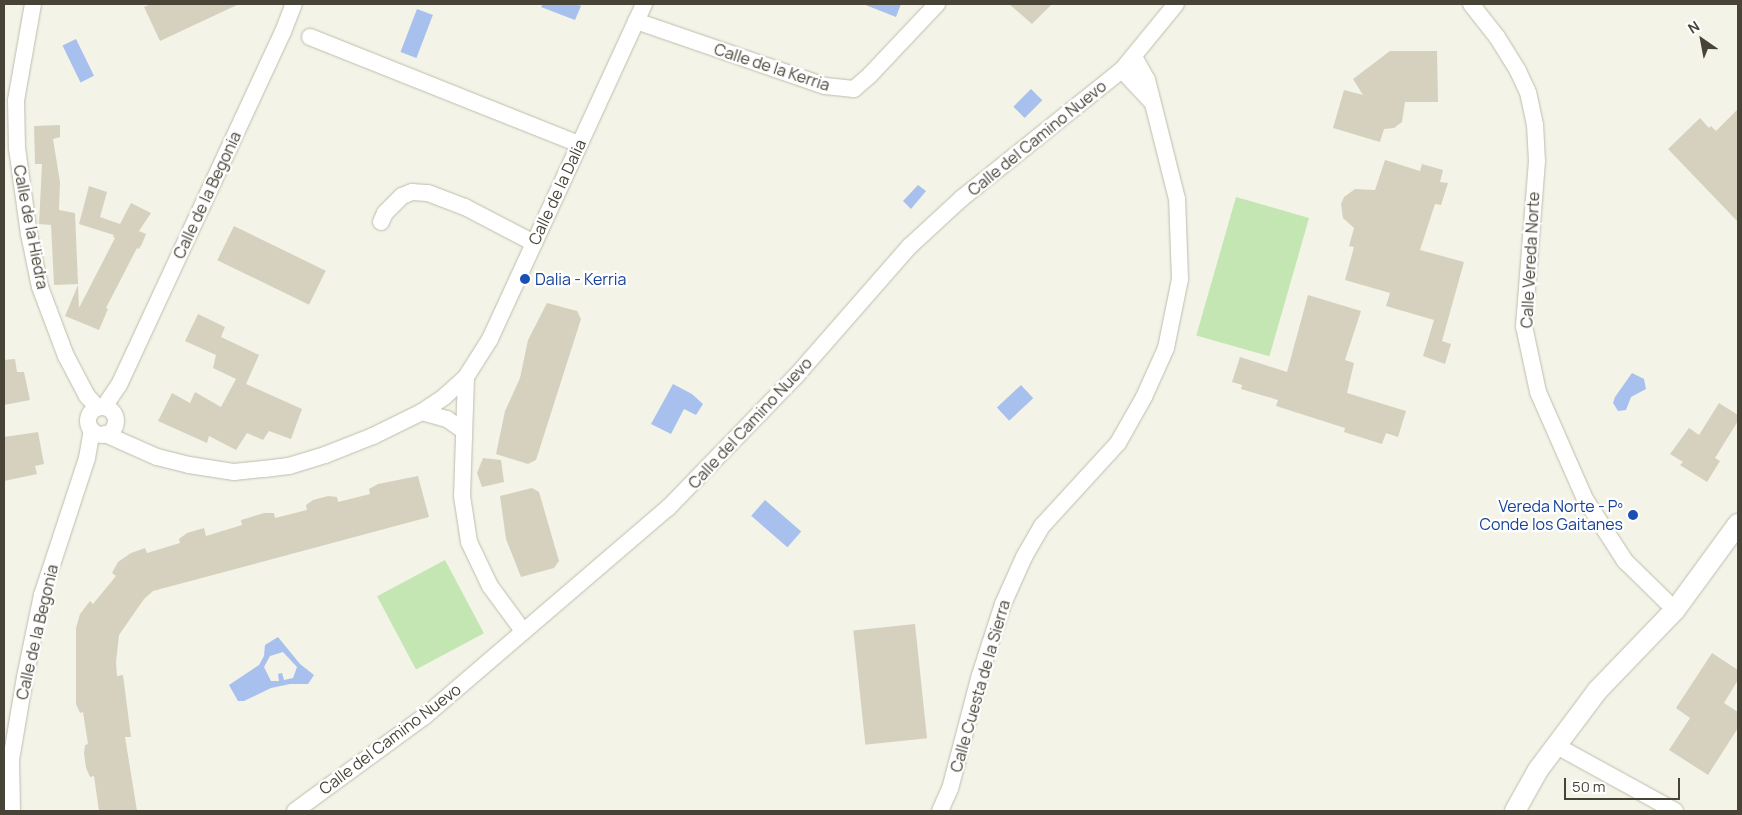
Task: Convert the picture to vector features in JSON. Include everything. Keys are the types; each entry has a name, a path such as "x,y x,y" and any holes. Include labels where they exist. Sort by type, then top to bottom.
{"street":[{"name":"Calle de la Hiedra","path":"33,4 16,100 17,148 29,234 40,287 66,356 87,396 105,409"},
{"name":"Calle de la Begonia","path":"105,409 119,384 283,32 294,4"},
{"name":"Calle de la Dalia","path":"100,433 157,457 207,469 234,472 289,466 324,456 373,436 422,412 444,397 466,377 490,339 644,4"},
{"name":"Calle de la Kerria","path":"636,21 825,86 854,89 870,75 937,4"},
{"name":"Calle del Camino Nuevo","path":"295,811 425,716 668,508 790,382 910,246 962,198 1122,70 1176,4"},
{"name":"Calle Vereda Norte","path":"1474,8 1497,37 1518,71 1528,92 1535,124 1536,161 1524,326 1538,392 1585,499 1625,562 1675,610"},
{"path":"310,37 579,144"},
{"name":"Calle Cuesta de la Sierra","path":"940,811 950,789 980,675 1003,604 1024,557 1042,526 1118,442 1144,397 1166,348 1180,279 1177,199 1147,80 1134,57"},
{"path":"1122,70 1152,102"},
{"path":"380,222 385,213 402,196 412,192 428,192 465,207 534,243"},
{"path":"466,377 462,496 469,542 490,586 523,631"},
{"path":"105,409 116,424 112,431 100,433 89,417 105,409"},
{"path":"422,412 447,419 464,431"},
{"name":"Calle de la Begonia","path":"12,811 11,760 42,595 87,458 100,433"},
{"path":"1514,811 1555,745 1597,691 1675,610 1738,524"},
{"path":"1555,745 1675,811"}],"green space":[{"path":"1236,197 1309,218 1269,356 1196,335"},
{"path":"445,560 484,633 416,669 377,596"}],"water":[{"path":"543,4 576,4 581,6 575,20 541,7"},
{"path":"863,4 901,4 896,17"},
{"path":"417,9 433,15 416,58 401,52"},
{"path":"76,39 94,76 80,82 63,46"},
{"path":"1031,89 1042,100 1025,118 1013,107"},
{"path":"918,185 926,191 911,209 903,201"},
{"path":"1632,373 1644,379 1646,389 1631,397 1626,410 1618,411 1613,403 1615,397"},
{"path":"673,384 692,394 703,404 696,415 684,409 671,434 651,424"},
{"path":"1021,385 1033,398 1009,421 997,408"},
{"path":"765,500 801,531 787,547 751,516"},
{"path":"278,637 300,664 314,675 308,684 290,684 271,688 244,701 238,701 229,685 259,665 264,656 265,645","holes":["283,652 297,667 293,678 284,680 282,673 278,674 279,681 271,681 264,667 270,656"]}],"building":[{"path":"151,4 239,4 160,41 144,7"},
{"path":"1009,4 1052,4 1032,24"},
{"path":"1390,51 1437,51 1438,102 1405,102 1402,122 1394,128 1384,129 1380,142 1333,128 1344,90 1363,95 1353,79"},
{"path":"1738,109 1738,222 1668,149 1700,118 1709,128 1711,126 1716,131"},
{"path":"60,125 60,137 53,139 60,182 59,210 75,213 78,284 54,285 51,225 39,224 42,164 35,164 34,126"},
{"path":"1385,160 1420,171 1422,164 1443,170 1440,182 1448,183 1441,205 1435,204 1420,250 1464,262 1442,341 1451,344 1445,364 1423,356 1434,320 1386,306 1390,293 1345,280 1354,247 1349,246 1354,228 1343,218 1341,204 1344,197 1355,189 1375,190"},
{"path":"89,186 107,192 100,217 120,224 131,203 151,213 139,231 146,234 142,244 139,249 137,248 106,308 108,309 99,330 65,316 78,285 79,308 115,238 113,237 114,235 79,224"},
{"path":"234,226 326,271 309,305 217,260"},
{"path":"1308,295 1361,311 1345,360 1354,363 1347,393 1406,411 1398,437 1386,433 1382,444 1344,432 1345,428 1276,406 1278,400 1241,389 1242,385 1232,382 1240,357 1287,372"},
{"path":"547,303 577,311 581,319 536,460 528,464 496,454 505,411 520,378 528,340"},
{"path":"198,314 225,327 221,337 259,355 246,384 302,409 291,439 269,431 263,440 247,433 236,450 209,436 207,443 158,421 172,393 190,403 195,392 221,407 236,379 213,368 216,355 185,341"},
{"path":"15,359 17,372 24,372 30,400 4,405 4,360"},
{"path":"1719,403 1738,415 1738,421 1715,458 1720,461 1707,482 1680,465 1683,462 1670,454 1689,428 1699,435"},
{"path":"38,432 44,464 35,466 37,474 4,481 4,437"},
{"path":"483,458 501,460 504,482 482,487 477,473"},
{"path":"418,476 429,517 153,591 144,599 119,635 116,662 117,676 123,675 131,737 125,737 137,811 99,811 94,776 90,777 86,768 84,753 85,745 88,744 83,712 80,713 76,704 76,628 80,614 90,601 93,604 116,576 112,573 118,562 131,553 145,548 147,553 180,543 179,539 187,533 204,528 206,536 242,525 241,520 264,513 274,513 275,518 307,510 306,505 313,500 328,496 337,497 338,502 370,494 369,489 378,484"},
{"path":"532,488 539,492 559,561 554,568 521,577 506,539 500,496"},
{"path":"915,624 927,738 865,745 853,630"},
{"path":"1712,653 1738,670 1738,680 1724,703 1738,712 1738,728 1708,775 1669,750 1690,718 1676,708"}],"place":[{"name":"Dalia - Kerria","path":"525,279"},
{"name":"Vereda Norte - Pº Conde los Gaitanes","path":"1633,515"}]}
